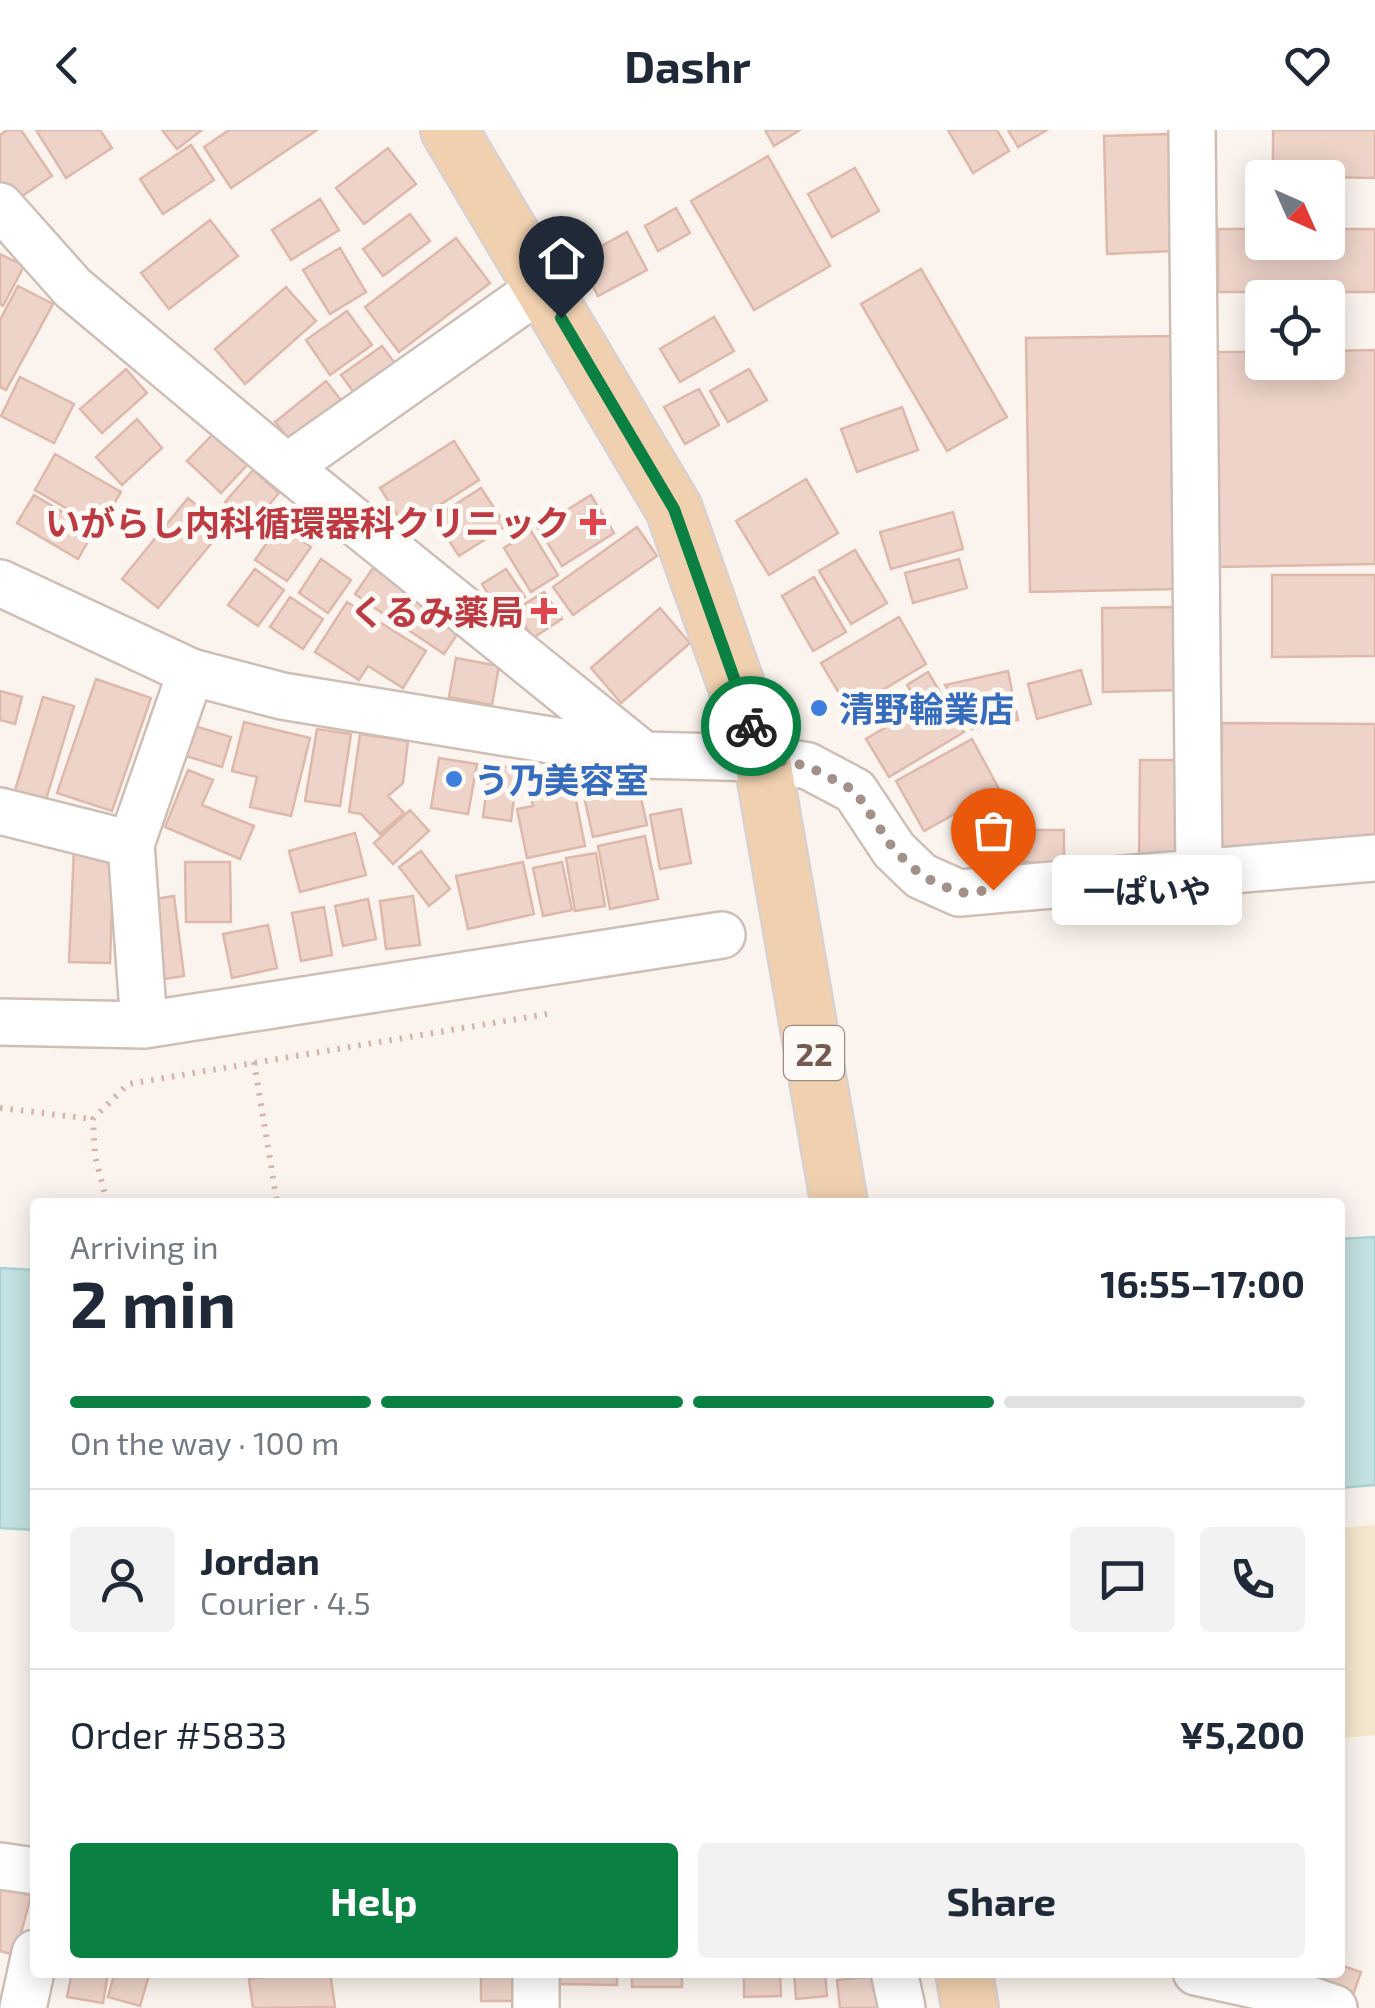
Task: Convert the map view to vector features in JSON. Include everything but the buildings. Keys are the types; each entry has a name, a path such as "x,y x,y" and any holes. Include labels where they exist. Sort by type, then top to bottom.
{"main road":[{"name":"22","path":"449,130 674,509 762,758 790,903 837,1198"},
{"path":"965,1978 970,2008"}],"street":[{"path":"1192,130 1199,873"},
{"path":"0,206 74,288 288,468 642,754"},
{"path":"288,468 542,286"},
{"path":"0,583 190,672 282,696 642,754 762,758 808,766 855,791 894,850 922,876 959,893 1375,858"},
{"path":"144,1025 131,844 190,672"},
{"path":"0,811 131,844"},
{"path":"0,1022 144,1025 722,935"},
{"path":"0,1866 30,1870"},
{"path":"24,2008 30,1978"},
{"path":"536,1978 536,2008"},
{"path":"895,1978 902,2008"},
{"path":"1223,1978 1290,1993 1334,2008"}],"path":[{"path":"107,1198 95,1156 93,1118 128,1084 553,1012"},
{"path":"254,1062 276,1198"},
{"path":"0,1108 93,1118"}],"sand":[{"path":"1375,1525 1375,1735 1345,1738 1345,1528"}],"water":[{"path":"1375,1237 1375,1485 1345,1488 1345,1239"},
{"path":"0,1268 30,1270 30,1530 0,1528"}],"way so far":[{"path":"751,726 762,758 808,766 855,791 894,850 922,876 959,893 993,890"}],"place":[{"name":"いがらし内科循環器科クリニック","path":"593,522"},
{"name":"くるみ薬局","path":"544,611"},
{"name":"清野輪業店","path":"819,708"},
{"name":"う乃美容室","path":"454,779"},
{"name":"一ぱいや","path":"993,890"}],"route":[{"path":"561,318 674,509 751,726"}]}
